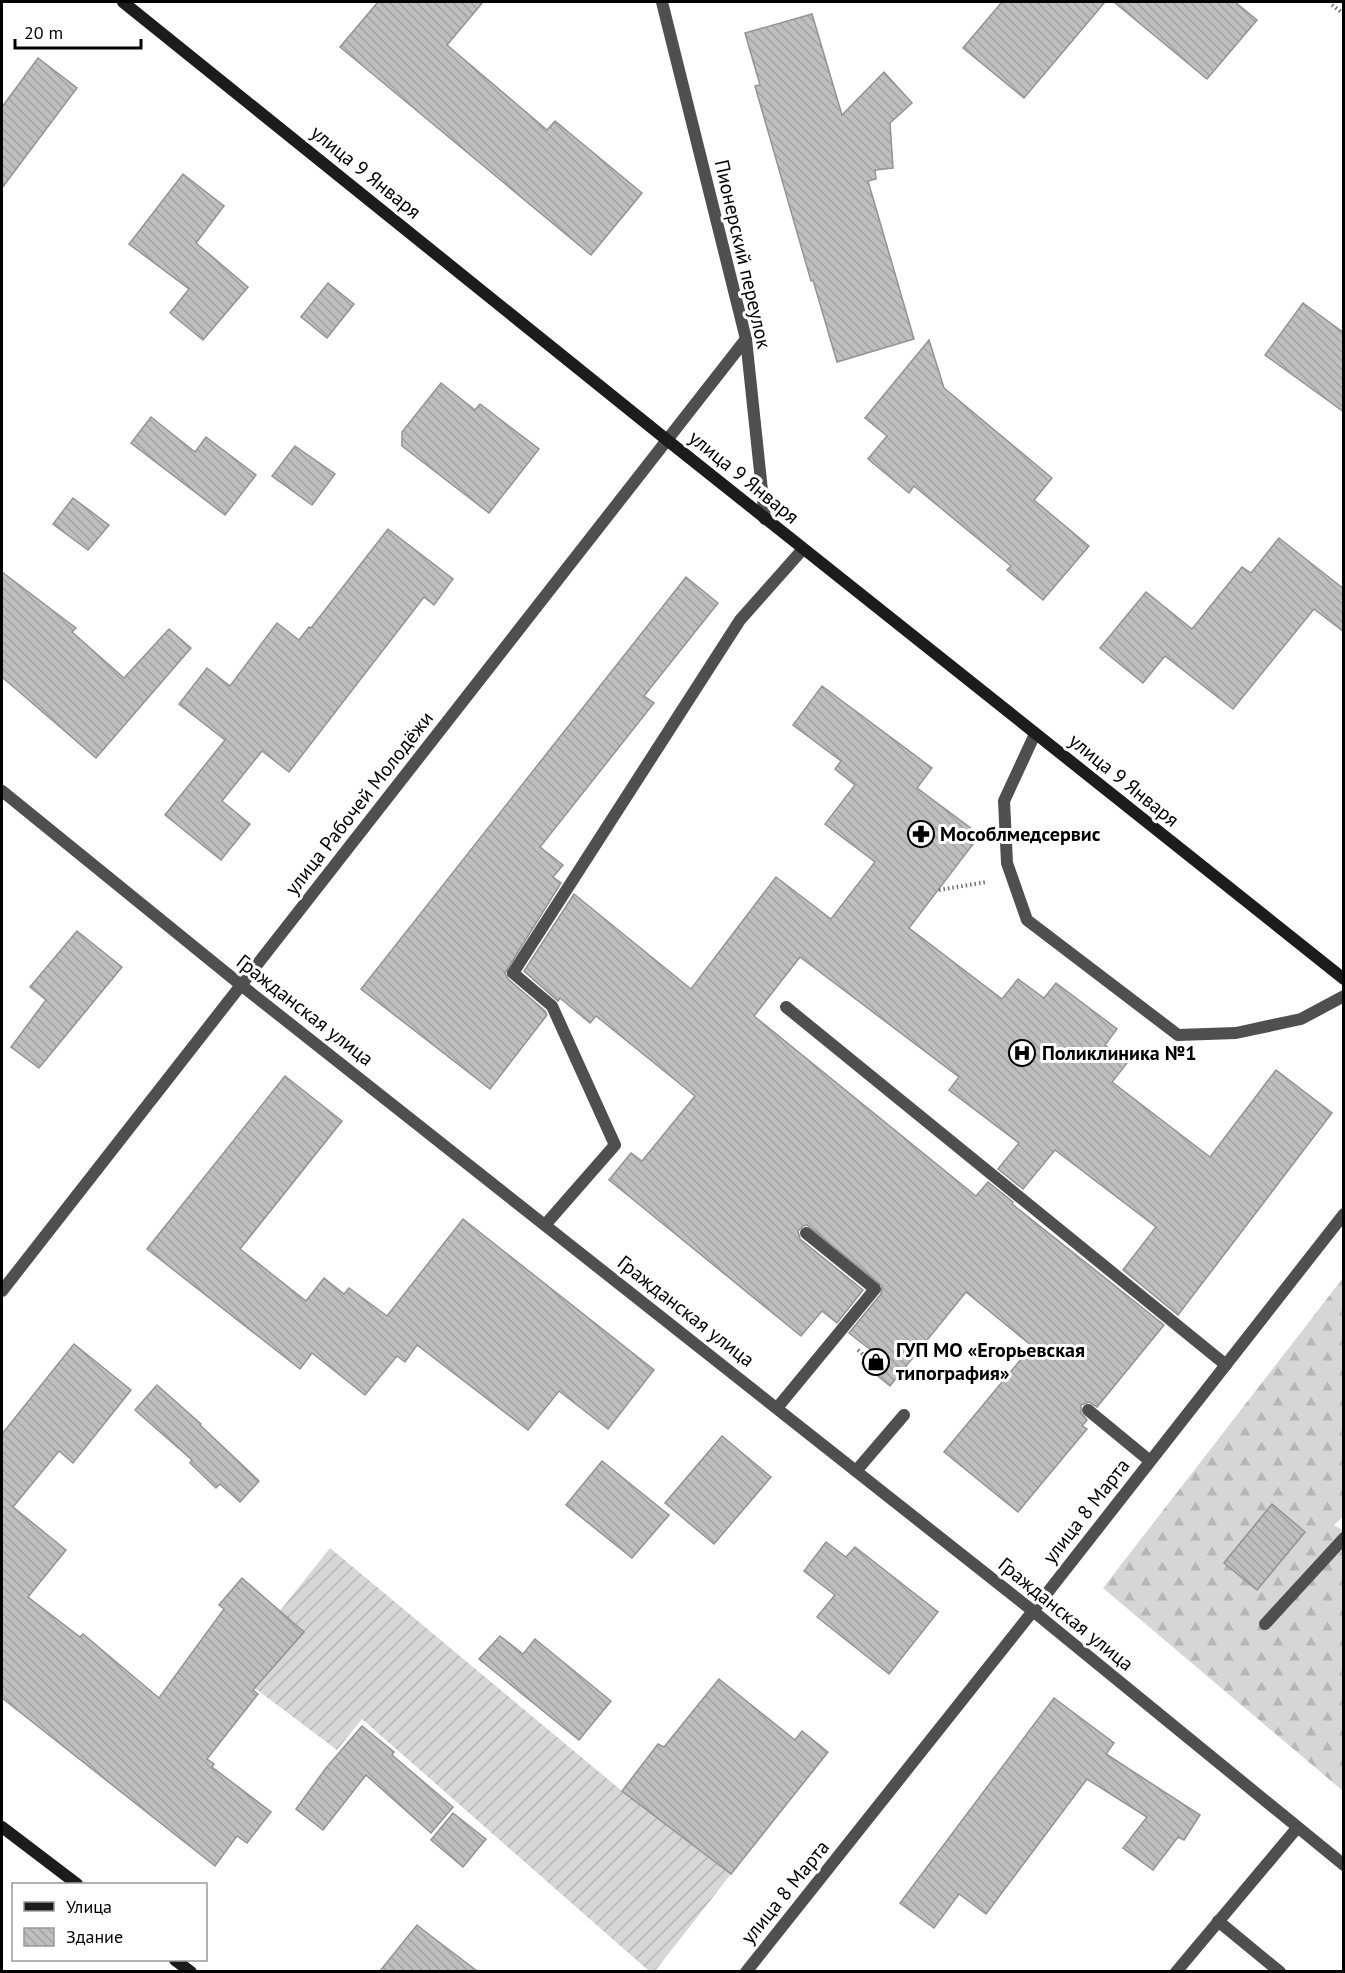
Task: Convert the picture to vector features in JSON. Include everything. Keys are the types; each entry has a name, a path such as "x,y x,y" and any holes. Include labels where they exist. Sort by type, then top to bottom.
{"street":[{"name":"улица 9 Января","path":"123,2 765,519 1344,979"},
{"name":"Пионерский переулок","path":"662,2 746,339 765,519"},
{"name":"улица Рабочей Молодёжи","path":"2,1291 746,339"},
{"path":"545,1225 615,1144 552,1006 513,973 740,620 803,549"},
{"path":"1035,734 1004,801 1007,863 1027,920 1178,1035 1236,1033 1301,1019 1344,996"},
{"name":"Гражданская улица","path":"2,791 242,985 1033,1611 1344,1865"},
{"path":"786,1007 1226,1365"},
{"name":"улица 8 Марта","path":"746,1971 1033,1611 1344,1214"},
{"path":"777,1408 875,1289 806,1233"},
{"path":"1088,1410 1150,1461"},
{"path":"856,1471 904,1415"},
{"path":"1265,1624 1344,1538"},
{"path":"2,1827 76,1883"},
{"path":"1176,1971 1298,1828"},
{"path":"1218,1921 1280,1971"},
{"path":"178,1961 190,1971"}],"path":[{"path":"1332,4 1344,14"},
{"path":"939,890 1013,878"}],"green space":[{"path":"1343,1278 1344,1516 1334,1525 1344,1531 1343,1791 1103,1588"},
{"path":"330,1548 622,1791 731,1874 655,1971 649,1971 362,1719 337,1750 232,1671"}],"building":[{"path":"378,2 483,2 447,45 547,130 555,121 642,193 591,255 340,47"},
{"path":"1002,2 1105,2 1024,98 963,48"},
{"path":"1114,2 1235,2 1257,20 1207,79"},
{"path":"812,14 842,115 884,72 912,103 890,123 893,168 875,170 876,179 868,181 914,339 837,362 813,280 811,281 755,86 760,85 745,33"},
{"path":"38,58 77,88 2,188 2,107"},
{"path":"183,174 224,206 196,243 248,287 203,340 170,313 189,289 129,244"},
{"path":"328,283 354,304 327,338 301,317"},
{"path":"1303,303 1344,333 1344,412 1265,355"},
{"path":"929,340 944,388 1052,478 1034,500 1089,546 1043,600 1007,570 1011,566 914,486 909,493 868,459 887,436 865,418"},
{"path":"441,383 475,410 480,404 539,449 489,513 402,446 402,432"},
{"path":"151,417 195,452 206,437 256,475 225,515 131,443"},
{"path":"295,446 335,474 312,505 272,476"},
{"path":"73,498 109,525 88,550 53,524"},
{"path":"388,529 453,579 434,605 424,597 289,772 262,751 222,801 250,824 221,860 165,815 225,740 179,704 207,668 230,686 277,623 299,640 309,627 311,628"},
{"path":"1279,538 1344,589 1344,632 1314,609 1233,709 1165,656 1143,683 1100,648 1146,592 1192,629 1242,567 1251,573"},
{"path":"2,572 76,628 72,632 124,678 169,629 191,648 96,758 2,677"},
{"path":"686,577 718,603 644,696 654,703 540,847 563,865 553,877 561,883 505,973 508,979 547,1015 490,1089 361,989"},
{"path":"822,686 932,768 917,788 980,835 909,928 1002,999 1018,979 1044,998 1056,983 1117,1029 1105,1045 1128,1062 1112,1082 1210,1157 1276,1070 1332,1113 1178,1315 1123,1270 1156,1227 1055,1150 1023,1189 998,1169 1019,1143 949,1090 959,1077 800,957 754,1016 976,1196 988,1182 1013,1202 1012,1204 1164,1325 1097,1407 1089,1402 1081,1405 1081,1413 1087,1420 1082,1426 1087,1429 1018,1512 944,1452 1032,1346 966,1292 890,1386 862,1363 872,1351 849,1333 881,1294 882,1286 807,1225 798,1231 800,1239 863,1290 837,1323 822,1311 801,1336 609,1180 631,1153 642,1161 695,1096 596,1016 590,1023 560,998 558,1001 524,971 574,894 691,989 776,877 831,919 875,862 825,824 855,785 835,769 841,761 793,725"},
{"path":"77,931 122,967 39,1068 11,1047 46,1000 30,987"},
{"path":"285,1076 342,1121 240,1249 306,1301 324,1278 344,1294 349,1288 387,1316 463,1219 654,1370 608,1429 559,1391 528,1430 417,1345 405,1362 397,1356 365,1395 312,1353 300,1369 147,1249"},
{"path":"74,1344 131,1390 73,1463 59,1451 13,1507 66,1550 28,1597 80,1637 83,1634 159,1698 224,1609 219,1605 242,1578 304,1632 253,1690 258,1694 207,1759 214,1764 212,1767 271,1812 247,1843 237,1836 215,1866 2,1698 2,1434"},
{"path":"157,1385 259,1481 240,1502 220,1484 216,1488 190,1463 192,1460 135,1410"},
{"path":"722,1436 771,1477 714,1544 665,1503"},
{"path":"602,1461 669,1515 632,1558 566,1505"},
{"path":"1272,1504 1305,1532 1257,1590 1224,1563"},
{"path":"826,1542 846,1557 855,1547 938,1612 889,1674 817,1617 835,1595 804,1571"},
{"path":"500,1636 523,1654 535,1639 611,1701 579,1740 479,1659"},
{"path":"719,1679 795,1740 802,1731 828,1752 731,1874 622,1791 658,1744 664,1747"},
{"path":"1054,1698 1114,1743 1106,1754 1200,1815 1184,1840 1178,1837 1153,1870 1123,1848 1147,1817 1087,1779 986,1914 959,1894 934,1928 900,1903"},
{"path":"362,1726 394,1752 392,1755 453,1807 431,1833 366,1775 323,1830 296,1809 326,1768"},
{"path":"453,1813 486,1839 463,1867 431,1840"},
{"path":"417,1925 431,1936 477,1971 380,1971"}],"place":[{"name":"Мособлмедсервис","path":"921,834"},
{"name":"Поликлиника №1","path":"1022,1053"},
{"name":"ГУП МО «Егорьевская типография»","path":"876,1362"}]}
